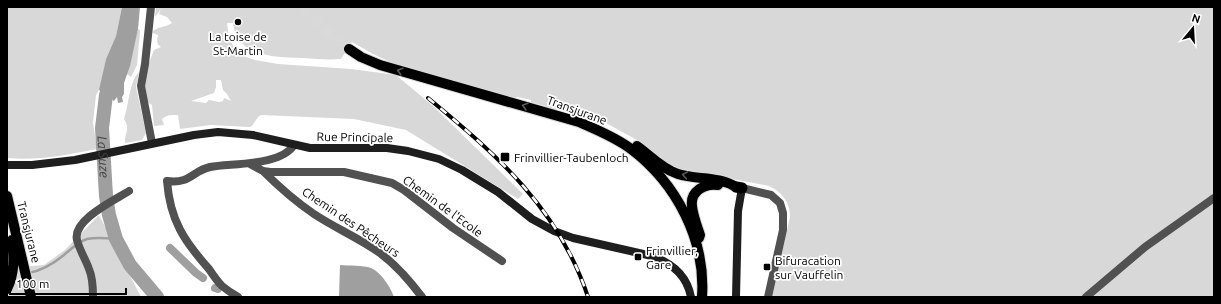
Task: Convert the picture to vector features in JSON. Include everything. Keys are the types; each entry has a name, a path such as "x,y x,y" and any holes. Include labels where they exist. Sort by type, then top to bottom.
{"main road":[{"name":"Transjurane","path":"349,49 361,57 380,65 579,122 610,136 630,149 652,168 670,189 689,222 698,250 702,274 702,297"},
{"name":"Rue Principale","path":"7,165 32,165 77,160 201,133 225,132 253,135 294,145 319,149 387,148 408,151 439,159 481,180 532,219 549,229 573,238 652,256 671,264 680,273 688,286 691,297"},
{"path":"610,136 633,143 673,172 687,176 713,179 739,187"},
{"path":"698,250 700,235 692,206 692,200 697,191 704,186 712,184 728,187 739,187"},
{"path":"736,297 739,187"},
{"name":"Transjurane","path":"8,199 31,297"},
{"path":"7,289 12,275 14,262 8,199"}],"street":[{"path":"148,144 141,86 145,64 151,7"},
{"path":"238,297 222,285 191,248 181,232 171,207 168,181 176,182 184,180 209,168 250,164 282,156 289,152 294,145"},
{"name":"Chemin de l'Ecole","path":"250,164 263,171 344,172 392,183 404,190 453,228 502,261"},
{"name":"Chemin des Pêcheurs","path":"263,171 300,204 358,239 385,258 412,284 422,297"},
{"path":"739,187 771,195 777,199 782,209 784,220 783,230 768,297"},
{"path":"93,297 92,278 77,240 78,232 82,225 100,208 129,191"},
{"path":"1086,297 1145,247 1214,198"}],"shaded area":[{"path":"7,7 122,7 116,36 106,59 100,88 96,95 93,123 97,149 41,158 7,158"},
{"path":"122,7 140,7 138,29 130,66 124,83 124,94 122,97 123,102 118,103 117,97 114,101 99,90 106,59 116,36"},
{"path":"156,7 1214,7 1214,297 772,297 790,212 787,202 781,194 769,186 677,170 637,140 606,123 605,124 580,113 551,108 531,102 531,100 517,97 515,98 388,62 352,42 341,59 281,57 259,53 242,43 236,35 233,23 227,23 229,37 234,48 246,57 255,60 278,64 351,69 396,75 433,106 523,194 518,199 406,130 354,119 261,115 252,126 249,127 211,125 180,129 178,115 171,115 162,119 164,125 154,126 152,105 143,99 144,80 154,50 161,47 159,46 157,40 158,35 153,33 153,31 172,23 167,17 159,14 161,9 155,17","holes":["216,80 221,80 223,90 231,101 224,98 223,101 219,102 209,100 206,103 191,101 214,93"]},
{"path":"138,29 140,32 137,65 131,77 127,74"},
{"path":"139,72 136,87 146,133 142,140 125,143 127,126 124,119 131,88"},
{"path":"99,215 141,297 7,297 7,260 19,267 44,265 65,250"},
{"path":"340,265 364,266 375,270 391,289 394,297 339,297"}],"waterway":[{"name":"La Suze","path":"114,79 106,95 102,128 106,196 109,215 116,239 130,265 157,297"},
{"path":"28,273 43,269 84,240 98,238 116,239"},
{"path":"170,248 203,278"}],"tunnel":[{"path":"303,7 329,34 349,49"}],"railway":[{"path":"428,98 501,163 543,210 576,266 588,297"}],"place":[{"name":"La toise de St-Martin","path":"238,22"},
{"name":"Frinvillier-Taubenloch","path":"505,157"},
{"name":"Frinvillier, Gare","path":"638,257"},
{"name":"Bifuracation sur Vauffelin","path":"767,267"}]}
